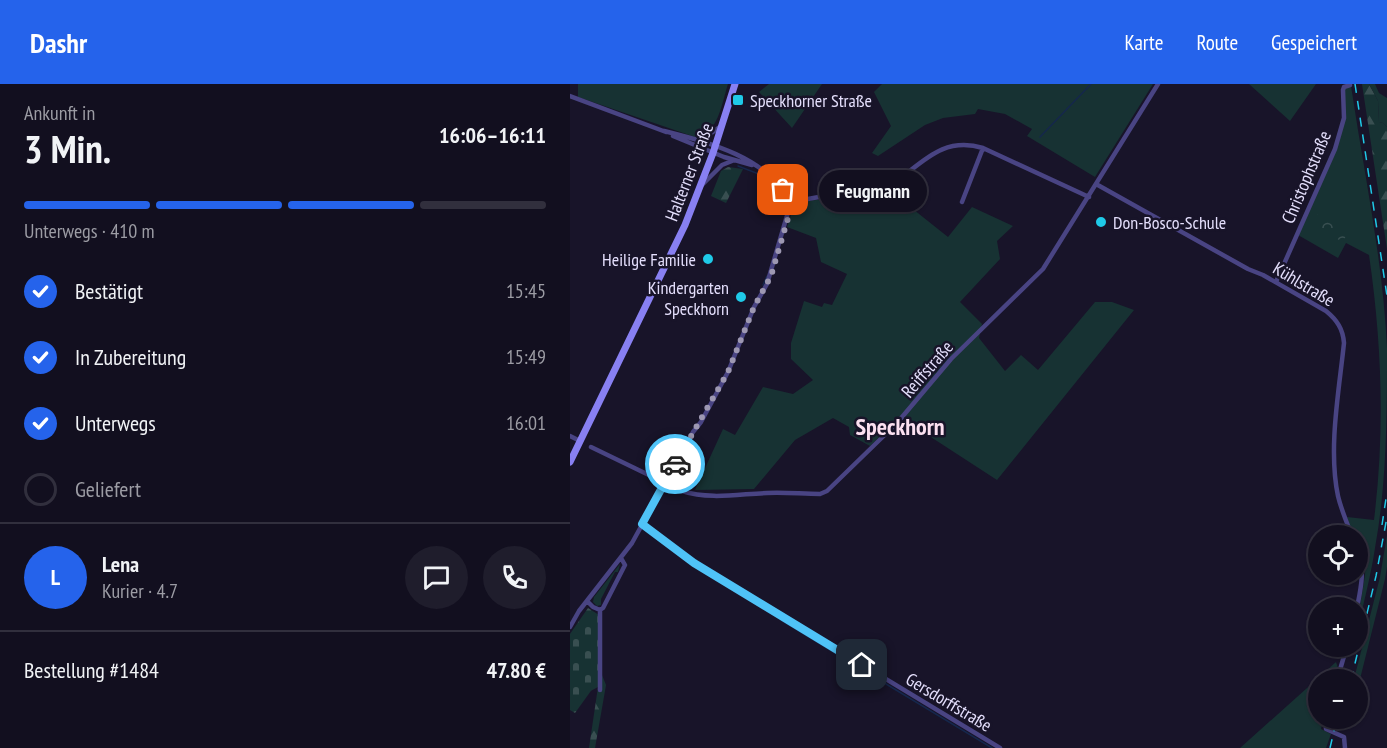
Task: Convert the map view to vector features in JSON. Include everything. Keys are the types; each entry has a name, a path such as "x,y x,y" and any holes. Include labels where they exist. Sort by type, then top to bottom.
{"main road":[{"name":"Halterner Straße","path":"570,462 575,439 667,264 702,185 735,84"}],"street":[{"name":"Reiffstraße","path":"591,447 694,495 715,497 769,493 820,494 827,491 897,423 951,359 1042,269 1158,84"},
{"name":"Christophstraße","path":"1276,282 1335,149 1344,118 1342,90 1350,85"},
{"path":"570,96 748,160 777,183 791,202"},
{"path":"697,140 723,124"},
{"path":"664,131 697,140 733,160 755,166"},
{"path":"791,202 827,196 849,198 873,194 950,146 966,143 984,148 1089,197"},
{"path":"962,202 984,148"},
{"path":"702,185 722,165 733,160"},
{"name":"Kühlstraße","path":"1096,184 1326,311 1340,327 1343,336 1334,455 1338,495 1348,525"},
{"path":"570,627 621,558 728,372 754,307 771,276 791,202"},
{"name":"Gersdorffstraße","path":"642,524 694,563 1000,748"},
{"path":"600,690 600,610 625,565 621,558"},
{"path":"587,601 600,610"},
{"path":"1326,729 1344,737 1345,748"}],"green space":[{"path":"578,84 728,84 714,125 703,135 695,137 578,97"},
{"path":"769,84 822,84 792,128 759,92"},
{"path":"882,84 1153,84 1095,177 1027,136 1032,129 1005,114 978,109 975,114 943,118 925,125 878,156 872,153 891,126 874,92"},
{"path":"1249,84 1316,84 1290,121"},
{"path":"1362,84 1369,84 1378,101 1379,122 1387,127 1387,249"},
{"path":"1369,84 1375,84 1379,93 1387,98 1387,127 1379,122 1378,101"},
{"path":"1351,86 1382,282 1387,348 1382,498 1368,583 1368,525 1350,525 1347,517 1374,520 1380,453 1379,355 1369,255 1346,243 1338,258 1298,235 1333,157 1344,118 1345,88"},
{"path":"728,167 743,169 726,203 711,196 721,171"},
{"path":"889,190 948,237 972,207 1013,226 997,241 1000,259 960,302 982,324 979,338 1005,371 1021,355 1038,370 1095,302 1112,302 1134,310 997,480 900,417 870,446 850,435 849,427 833,418 795,440 754,489 695,490 723,429 735,435 763,387 793,394 813,380 791,359 791,343 804,301 822,307 824,303 832,305 847,274 821,262 816,238 787,227 794,206 812,200 867,199"},
{"path":"1321,208 1352,223 1343,242 1312,226"},
{"path":"1387,535 1385,579 1368,647 1368,624 1380,577"},
{"path":"620,564 618,572 615,572 601,599 601,605 597,606 593,602 594,597"},
{"path":"1363,585 1367,585 1365,597 1362,597"},
{"path":"588,608 599,615 598,681 575,713 570,710 570,634"},
{"path":"1360,657 1366,657 1362,669 1357,669"},
{"path":"1336,662 1338,669 1328,669"},
{"path":"598,665 606,685 595,748 589,748 598,687 583,695"},
{"path":"1308,687 1308,729 1321,729 1331,734 1326,748 1240,748"}],"waterway":[{"path":"1040,137 1091,84"},
{"path":"738,166 764,176 783,195"},
{"path":"763,285 767,276"},
{"path":"781,620 845,659"},
{"path":"853,664 992,748"}],"railway":[{"path":"1355,84 1387,296"},
{"path":"1382,525 1387,492"},
{"path":"1354,669 1376,576 1387,517"},
{"path":"1330,748 1334,729"}],"way so far":[{"path":"675,464 728,372 754,307 771,276 791,208 791,202 783,190"}],"place":[{"name":"Speckhorner Straße","path":"738,100"},
{"name":"Feugmann","path":"783,190"},
{"name":"Don-Bosco-Schule","path":"1101,222"},
{"name":"Heilige Familie","path":"708,259"},
{"name":"Kindergarten Speckhorn","path":"741,297"}],"district":[{"name":"Speckhorn","path":"900,426"}],"route":[{"path":"675,464 642,524 694,563 862,665"}]}
